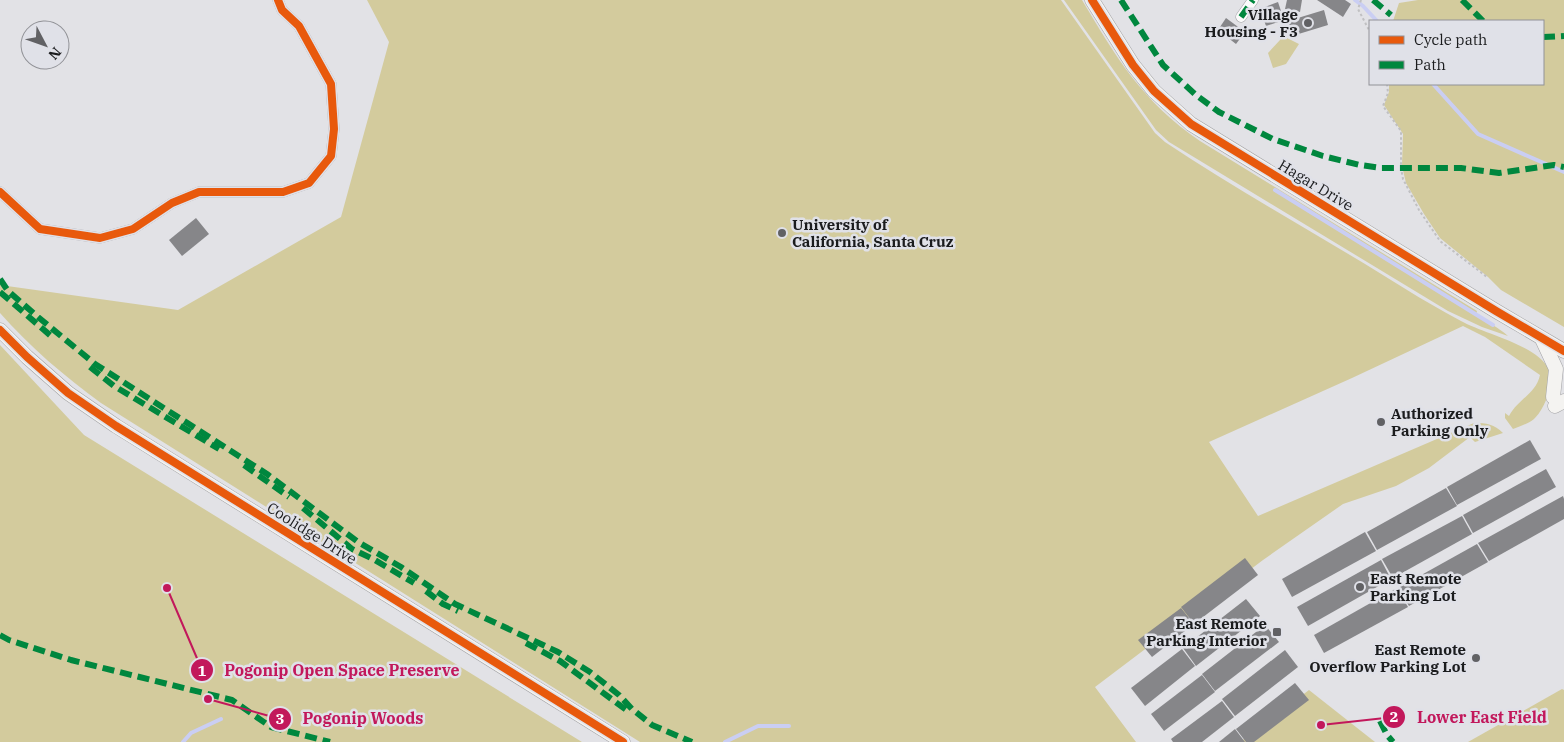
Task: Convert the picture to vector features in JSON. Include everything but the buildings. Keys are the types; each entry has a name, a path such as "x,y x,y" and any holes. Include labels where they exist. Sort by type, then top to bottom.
{"street":[{"path":"0,192 40,229 100,238 133,228 172,203 198,192 282,192 309,183 331,156 334,128 331,84 299,26 282,10 278,0"},
{"name":"Hagar Drive","path":"1092,0 1133,65 1154,91 1191,124 1564,351"},
{"path":"1241,17 1253,0"},
{"name":"Coolidge Drive","path":"0,330 68,393 116,426 623,742"},
{"path":"1542,339 1556,369 1559,400"},
{"path":"1559,400 1559,388 1564,385"}],"path":[{"path":"1360,0 1358,9 1369,30"},
{"path":"1387,85 1388,93 1383,106 1400,131 1403,179 1419,210 1440,240 1487,278"}],"shaded area":[{"name":"University of California, Santa Cruz","path":"367,0 1061,0 1155,133 1165,142 1234,186 1433,305 1471,326 1510,341 1534,354 1543,361 1549,370 1551,382 1548,396 1534,419 1527,424 1513,429 1505,418 1505,413 1509,416 1535,387 1540,375 1485,337 1463,326 1209,442 1258,516 1474,423 1490,425 1503,433 1475,442 1470,437 1429,468 1396,486 1343,504 1263,560 1095,687 1136,742 640,742 101,403 48,361 0,313 0,285 178,310 341,217 389,42"},
{"path":"1064,0 1082,0 1132,78 1180,126 1200,141 1477,311 1476,315 1508,336 1482,327 1448,311 1169,142 1156,130"},
{"path":"1418,0 1564,0 1564,327 1501,290 1440,238 1406,183 1402,166 1403,134 1384,105 1389,92 1389,85 1544,85 1544,20 1393,20 1399,3"},
{"path":"1281,35 1299,44 1286,64 1273,68 1268,53 1280,40"},
{"path":"0,345 84,435 582,742 0,742"},
{"path":"1562,689 1564,690 1564,742 1468,742"},
{"path":"1309,690 1375,742 1240,742"}],"waterway":[{"path":"1355,0 1376,20"},
{"path":"1434,85 1478,134 1564,172"},
{"path":"1275,190 1493,325"},
{"path":"183,742 191,733 221,719"},
{"path":"725,742 758,726 789,726"}],"marked path":[{"path":"1121,0 1163,65 1196,95 1219,112 1273,139 1323,156 1381,168 1461,168 1499,173 1554,165 1564,167"},
{"path":"1241,17 1253,0"},
{"path":"1373,0 1391,15"},
{"path":"1462,0 1482,20"},
{"path":"1544,37 1564,36"},
{"path":"0,279 8,291 95,364 267,474 358,542 401,567 455,604 558,652 590,672 652,725 692,742"},
{"path":"0,292 51,336"},
{"path":"90,367 114,386 219,449"},
{"path":"244,465 289,497"},
{"path":"303,508 352,549 414,583"},
{"path":"426,591 443,604 458,611"},
{"path":"0,635 9,640 71,660 232,700 271,727 330,742"},
{"path":"526,643 560,661 629,712"},
{"path":"1380,721 1393,742"}],"cycle path":[{"path":"0,192 40,229 100,238 133,229 172,203 199,192 283,192 309,183 331,156 334,129 331,84 299,26 282,10 278,0"},
{"path":"1092,0 1133,65 1154,91 1191,124 1564,351"},
{"path":"0,330 68,393 116,426 623,742"}],"place":[{"name":"Village Housing - F3","path":"1308,23"},
{"name":"University of California, Santa Cruz","path":"782,233"},
{"name":"Authorized Parking Only","path":"1381,422"},
{"name":"East Remote Parking Lot","path":"1360,587"},
{"name":"Pogonip Open Space Preserve","path":"167,588"},
{"name":"East Remote Parking Interior","path":"1277,632"},
{"name":"East Remote Overflow Parking Lot","path":"1476,658"},
{"name":"Pogonip Woods","path":"208,699"},
{"name":"Lower East Field","path":"1321,725"}]}
